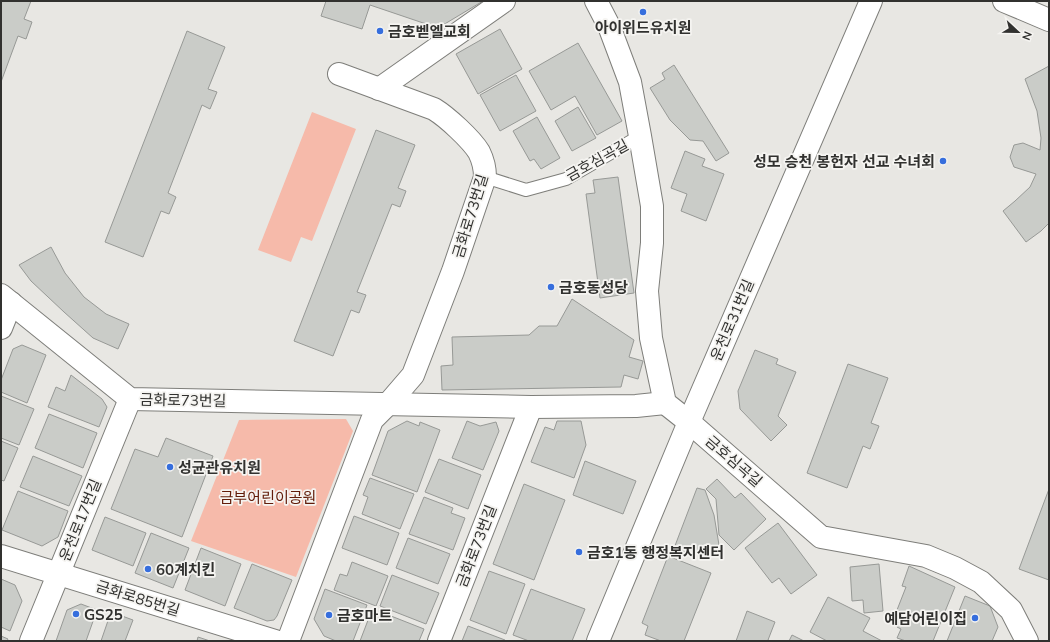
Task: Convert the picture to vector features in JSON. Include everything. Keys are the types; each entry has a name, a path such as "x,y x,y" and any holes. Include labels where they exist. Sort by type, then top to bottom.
{"street":[{"path":"379,89 504,1"},
{"name":"금호심곡길","path":"596,1 609,26 630,82 652,206 652,243 647,291 651,338 665,404 689,422 821,537 926,556 955,568 981,582 1011,610 1027,641"},
{"name":"운천로31번길","path":"598,641 689,422 871,1"},
{"path":"1004,1 1049,20"},
{"name":"금화로73번길","path":"288,641 372,420 388,404 413,374 453,271 485,176 485,168 479,152 447,117 434,109 339,74"},
{"name":"금화로73번길","path":"1,328 6,299 130,399 531,406 636,406 665,404"},
{"name":"운천로17번길","path":"32,641 58,573 130,399"},
{"name":"금화로73번길","path":"439,641 531,406"},
{"name":"금화로85번길","path":"1,556 275,641"}],"lane":[{"name":"금호심곡길","path":"485,176 526,190 566,179 640,136"}],"green space":[{"path":"312,112 356,129 312,241 301,237 291,262 258,250"},
{"name":"금부어린이공원","path":"346,419 353,431 296,577 191,541 239,420"}],"building":[{"path":"1,1 31,1 24,19 32,22 26,39 18,36 1,82"},
{"path":"326,1 483,1 438,28 370,5 362,29 321,16"},
{"path":"500,29 522,69 478,94 456,54"},
{"path":"187,31 225,47 208,89 217,92 210,109 202,105 168,193 176,197 169,214 161,211 143,257 105,242"},
{"path":"578,43 622,121 597,135 575,96 551,110 529,71"},
{"path":"674,65 729,153 716,161 703,141 690,140 670,120 650,88 665,79 662,73"},
{"path":"1049,66 1049,223 1026,242 1003,211 1030,187 1036,174 1014,167 1010,157 1014,145 1023,143 1040,150 1041,138 1037,111 1025,79"},
{"path":"516,75 536,111 500,131 480,95"},
{"path":"578,107 596,138 572,151 555,121"},
{"path":"537,117 560,158 541,169 534,159 530,161 513,131"},
{"path":"376,130 415,145 398,188 406,191 400,207 392,204 357,292 366,295 359,313 351,310 333,356 294,341"},
{"path":"685,151 705,159 702,166 724,174 706,221 681,211 687,194 671,188"},
{"path":"618,177 634,293 600,298 586,194 595,193 593,180"},
{"path":"51,247 65,273 84,297 106,314 129,324 118,349 93,338 31,281 19,265"},
{"path":"572,299 634,340 629,357 643,361 638,379 624,375 621,387 442,390 441,366 453,365 452,337 529,335 539,326 557,326"},
{"path":"22,345 46,355 27,403 1,392 1,380 13,349"},
{"path":"755,350 778,359 776,364 796,372 778,416 787,425 771,441 740,409 738,391"},
{"path":"848,364 888,378 871,423 879,426 870,449 863,446 847,488 807,473"},
{"path":"71,375 102,399 107,407 99,427 48,407 56,387 65,391"},
{"path":"1,396 34,409 19,445 1,438"},
{"path":"49,414 97,433 83,468 35,448"},
{"path":"407,421 419,426 420,422 440,430 417,492 372,475 388,431"},
{"path":"467,421 480,426 496,422 499,431 483,470 452,458"},
{"path":"557,421 581,421 586,445 574,478 531,462 545,427 554,430"},
{"path":"166,438 213,456 182,537 111,509 135,449 158,457"},
{"path":"1,441 18,448 4,481 1,480"},
{"path":"33,456 82,476 69,506 20,487"},
{"path":"439,459 481,475 468,509 425,492"},
{"path":"585,461 636,481 623,514 573,495"},
{"path":"370,478 414,494 400,529 362,514 368,497 363,495"},
{"path":"717,479 735,498 741,493 766,519 734,550 719,535 716,499 706,489"},
{"path":"524,484 565,500 534,580 493,564"},
{"path":"697,488 705,490 714,515 719,545 715,553 673,551"},
{"path":"1049,489 1049,580 1019,569"},
{"path":"18,491 68,511 58,537 42,546 2,530"},
{"path":"424,497 453,508 451,513 465,518 453,550 409,534"},
{"path":"354,516 399,533 387,565 342,548"},
{"path":"105,517 146,533 133,566 92,550"},
{"path":"778,523 817,575 791,594 779,578 772,583 745,548"},
{"path":"151,533 189,548 173,588 135,573"},
{"path":"408,538 450,554 438,584 396,568"},
{"path":"201,548 241,564 225,606 185,590"},
{"path":"668,556 711,573 684,641 661,641 645,635 648,626 642,623"},
{"path":"352,562 388,576 376,606 334,590 340,574 347,576"},
{"path":"252,564 292,580 274,620 267,621 234,608"},
{"path":"879,564 883,611 864,613 863,600 852,601 850,567"},
{"path":"909,566 955,587 933,641 906,641 897,638 901,629 897,627 902,612 897,610 906,587 902,586"},
{"path":"489,571 525,584 506,634 470,620"},
{"path":"392,575 439,593 426,624 380,606"},
{"path":"1,579 15,585 22,601 10,631 1,627"},
{"path":"325,589 367,605 353,641 336,641 324,636 314,619"},
{"path":"531,589 585,609 572,641 529,641 513,635"},
{"name":"예담어린이집","path":"965,596 990,606 998,627 992,641 947,641"},
{"path":"828,597 870,618 863,631 882,641 827,641 810,632"},
{"path":"81,604 97,610 86,641 56,641 67,610"},
{"path":"747,611 775,622 768,640 771,641 736,641"},
{"path":"111,612 133,620 125,641 101,641"},
{"path":"370,615 389,622 391,616 424,629 419,641 360,641"},
{"path":"468,626 505,640 462,641"},
{"path":"792,635 804,641 789,641"},
{"path":"1,636 8,639 7,641 1,641"},
{"path":"198,637 210,641 197,641"}],"place":[{"name":"아이위드유치원","path":"643,12"},
{"name":"금호벧엘교회","path":"380,31"},
{"name":"성모 승천 봉헌자 선교 수녀회","path":"943,161"},
{"name":"금호동성당","path":"551,287"},
{"name":"성균관유치원","path":"170,467"},
{"name":"금호1동 행정복지센터","path":"579,552"},
{"name":"60계치킨","path":"148,569"},
{"name":"GS25","path":"76,614"},
{"name":"금호마트","path":"329,615"},
{"name":"예담어린이집","path":"975,618"}]}
